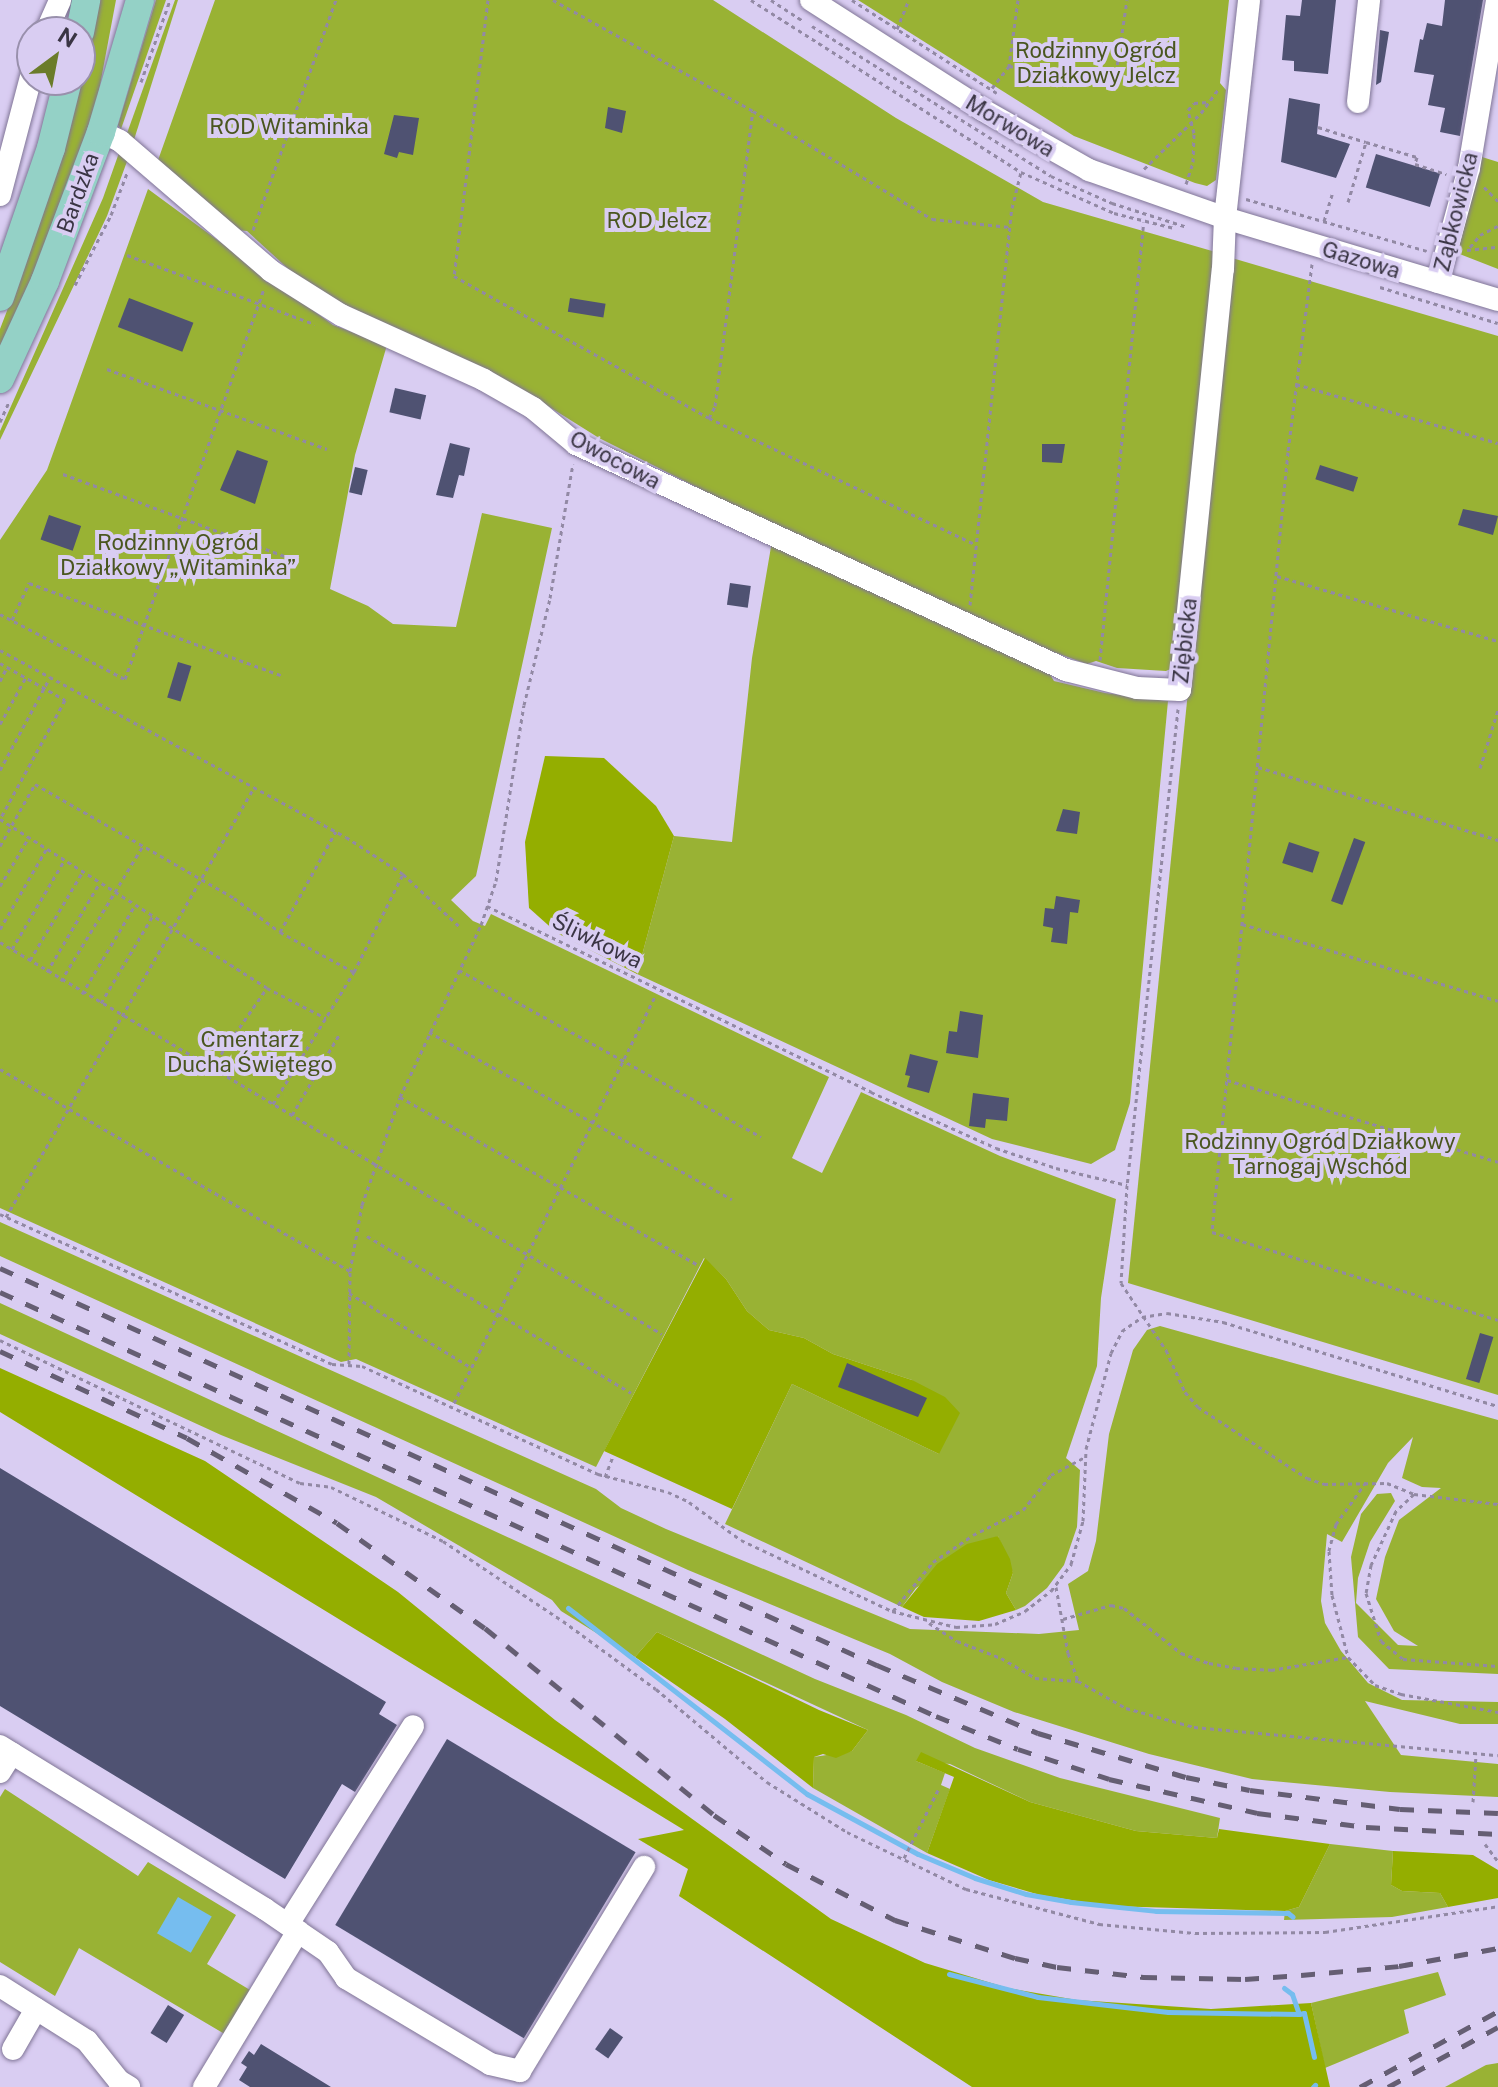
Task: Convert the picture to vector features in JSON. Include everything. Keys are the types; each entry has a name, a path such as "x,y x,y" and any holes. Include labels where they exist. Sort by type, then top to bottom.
{"main road":[{"name":"Bardzka","path":"0,379 45,281 101,132 140,0"},
{"name":"Bardzka","path":"0,297 46,163 64,96"}],"street":[{"path":"127,0 130,34"},
{"name":"Morwowa","path":"811,0 1057,155 1123,184 1225,218"},
{"name":"Ziębicka","path":"1180,690 1249,0"},
{"path":"1358,102 1369,0"},
{"name":"Ząbkowicka","path":"1438,282 1471,157 1497,0"},
{"path":"0,195 26,96"},
{"name":"Owocowa","path":"101,132 120,141 271,271 341,315 484,380 533,408 576,444 1066,670 1137,688 1180,690"},
{"name":"Gazowa","path":"1225,218 1498,300"},
{"path":"204,2087 293,1928 413,1726"},
{"path":"4,1757 189,1859 328,1952 346,1978 490,2064 528,2079 644,1867"},
{"path":"0,1986 87,2041 119,2081 129,2087"},
{"path":"13,2049 36,2009"}],"path":[{"path":"139,88 170,0"},
{"path":"252,234 336,0"},
{"path":"488,0 454,276 709,418 976,545"},
{"path":"553,0 753,111 932,219 1010,227"},
{"path":"751,0 1021,172 1114,213 1174,228"},
{"path":"852,0 1004,98"},
{"path":"897,29 909,0"},
{"path":"991,90 1009,66 1018,0"},
{"path":"1009,66 1115,80 1127,0"},
{"path":"1155,173 1142,168 1189,124 1223,82"},
{"path":"1186,184 1193,162 1194,133 1189,124 1188,110 1194,103 1209,102"},
{"path":"709,418 715,406 753,111"},
{"path":"1318,127 1417,157 1415,164 1449,174"},
{"path":"1348,202 1366,142"},
{"path":"75,285 111,215 130,167"},
{"path":"969,616 1010,227 1021,172"},
{"path":"1179,181 1197,187"},
{"path":"1480,182 1498,201"},
{"path":"1079,190 1183,227"},
{"path":"1324,221 1332,194"},
{"path":"1238,196 1438,254"},
{"path":"1100,662 1144,222"},
{"path":"1463,252 1480,235 1498,226"},
{"path":"1470,247 1498,247"},
{"path":"127,255 327,328"},
{"path":"1309,281 1296,384 1212,1232 1498,1320"},
{"path":"0,614 125,679 266,282"},
{"path":"107,369 327,449"},
{"path":"1296,384 1498,443"},
{"path":"349,1366 350,1271 373,1163 496,881 524,705 550,598 576,444"},
{"path":"63,474 296,560"},
{"path":"1277,576 1498,641"},
{"path":"12,620 29,583 281,675"},
{"path":"0,650 336,831 403,874 460,927"},
{"path":"0,663 65,700 0,819 267,988 326,1018"},
{"path":"0,681 7,667"},
{"path":"0,724 26,677"},
{"path":"0,770 50,677"},
{"name":"Ziębicka","path":"1143,1316 1121,1283 1127,1185 1180,690"},
{"path":"1480,768 1498,710"},
{"path":"1258,767 1498,840"},
{"path":"0,846 35,784 234,898 280,932 354,972"},
{"path":"6,1217 254,787"},
{"path":"280,932 336,831"},
{"path":"0,886 29,837"},
{"path":"61,981 143,847"},
{"path":"0,929 47,848"},
{"path":"12,949 65,859"},
{"path":"29,961 83,871"},
{"path":"273,1104 354,972 403,874"},
{"path":"47,972 100,882"},
{"path":"82,994 135,905"},
{"name":"Śliwkowa","path":"487,906 871,1092 996,1148 1056,1168 1127,1185"},
{"path":"101,1003 153,916"},
{"path":"1242,924 1498,1001"},
{"path":"0,942 82,994 662,1334"},
{"path":"459,970 761,1137"},
{"path":"211,1068 267,988"},
{"path":"454,1403 656,994"},
{"path":"429,1032 732,1199"},
{"path":"292,1115 339,1035"},
{"path":"0,1069 350,1271"},
{"path":"1227,1080 1498,1162"},
{"path":"400,1097 698,1265"},
{"path":"0,1214 332,1364 362,1366 605,1477 679,1497 741,1540 892,1611 929,1623 971,1628 1004,1621 1033,1606 1056,1586 1071,1564 1081,1535 1086,1456 1114,1345 1122,1331 1143,1316 1167,1313 1223,1322 1498,1406"},
{"path":"367,1236 631,1393"},
{"path":"349,1293 472,1369"},
{"path":"1143,1316 1185,1392 1217,1422 1307,1478 1324,1484 1387,1483 1414,1494 1498,1504"},
{"path":"0,1340 300,1483 331,1487 443,1541 563,1621 644,1680 767,1782 847,1832 966,1889 1099,1924 1195,1933 1325,1932 1498,1906"},
{"path":"605,1477 613,1456"},
{"path":"892,1611 933,1562 973,1535 1012,1517 1033,1500 1051,1475 1086,1456"},
{"path":"1366,1482 1336,1524 1329,1551 1332,1595 1348,1657 1375,1685 1415,1697 1498,1712"},
{"path":"1414,1494 1396,1511 1371,1565 1366,1593 1381,1641 1403,1659 1498,1666"},
{"path":"1056,1586 1068,1653 1078,1681"},
{"path":"1063,1619 1111,1605 1124,1608 1181,1653 1236,1668 1271,1670 1348,1657"},
{"path":"929,1623 957,1641 1001,1658 1035,1678 1078,1681 1126,1708 1194,1727 1498,1755"},
{"path":"1473,1802 1477,1753"},
{"path":"903,1859 938,1790"},
{"path":"1485,1844 1498,1861"}],"green space":[{"path":"98,0 116,0 95,112 31,284 0,353 0,329 25,264 77,96 96,96 95,16"},
{"path":"156,0 166,0 121,129 118,125"},
{"path":"175,0 178,0 133,143 126,136"},
{"name":"ROD Jelcz","path":"215,0 713,0 896,118 1043,202 1219,253 1177,666 1166,671 1117,668 1096,661 1087,664 1048,650 758,518 599,438 532,396 309,288 247,231 236,230 157,163"},
{"name":"Rodzinny Ogród Działkowy Jelcz","path":"858,0 1229,0 1220,83 1226,90 1216,180 1207,186 1195,183 1074,136"},
{"path":"120,150 129,156 107,216 0,440 0,431 103,198"},
{"path":"1482,157 1498,162 1498,269 1457,253"},
{"path":"148,189 265,275 266,282 273,281 333,325 387,345 355,455 330,589 368,606 393,624 456,627 482,513 552,528 476,876 451,900 473,921 485,926 491,914 829,1077 792,1158 822,1173 861,1092 1000,1156 1116,1199 1101,1298 1097,1366 1066,1458 1080,1470 1077,1527 1064,1565 1047,1588 1025,1606 1016,1610 1006,1593 1013,1573 998,1536 916,1588 902,1607 725,1524 792,1384 939,1454 912,1380 833,1354 804,1338 769,1330 747,1311 726,1279 704,1258 596,1467 356,1359 341,1362 0,1208 0,540 47,470"},
{"name":"Rodzinny Ogród Działkowy Tarnogaj Wschód","path":"1232,258 1498,336 1498,1395 1128,1283"},
{"path":"772,541 1048,671 1054,681 1105,693 1168,701 1130,1103 1115,1150 1091,1164 992,1139 637,974 674,836 732,842 752,658"},
{"path":"545,756 604,758 656,806 674,836 637,974 557,933 529,908 525,842"},
{"path":"0,1222 596,1489 621,1508 666,1529 910,1629 1039,1634 1079,1630 1068,1584 1088,1571 1096,1541 1109,1434 1133,1350 1147,1330 1160,1326 1498,1420 1498,1674 1389,1669 1358,1637 1351,1557 1361,1514 1377,1494 1391,1493 1395,1501 1370,1542 1358,1578 1356,1603 1398,1645 1418,1646 1394,1631 1376,1599 1385,1557 1399,1520 1441,1488 1422,1487 1402,1478 1413,1437 1388,1463 1342,1542 1327,1534 1321,1601 1325,1623 1341,1651 1368,1683 1402,1700 1498,1702 1498,1724 1460,1724 1365,1701 1401,1755 1498,1764 1498,1797 1390,1792 1252,1779 1149,1754 1014,1712 942,1682 890,1654 688,1570 0,1256"},
{"path":"705,1258 726,1279 747,1311 769,1330 804,1338 833,1354 912,1380 945,1397 960,1413 939,1454 792,1384 732,1509 604,1451"},
{"path":"0,1303 815,1679 906,1715 975,1748 1060,1778 1220,1818 1217,1838 1136,1831 1030,1802 950,1764 916,1761 945,1773 941,1785 950,1789 927,1853 813,1788 814,1757 852,1751 868,1730 657,1632 635,1657 561,1611 552,1600 376,1497 221,1435 0,1334"},
{"path":"0,1368 205,1461 398,1592 555,1720 831,1919 925,1963 1008,1988 1077,2000 1211,2009 1311,2003 1330,2087 972,2087 679,1896 688,1869 638,1839 684,1830 0,1412"},
{"path":"998,1536 1010,1559 1013,1573 1006,1593 1016,1610 979,1621 924,1617 902,1607 937,1564 967,1544"},
{"path":"657,1632 819,1710 868,1730 852,1751 836,1758 823,1754 814,1757 813,1788 725,1719 635,1657"},
{"path":"921,1752 1030,1802 1136,1831 1217,1838 1219,1829 1330,1844 1299,1907 1285,1911 1108,1906 1040,1895 989,1880 927,1853 954,1777 916,1761"},
{"path":"5,1789 138,1876 148,1862 236,1915 207,1964 255,1993 228,2036 79,1948 55,1996 0,1962 0,1797"},
{"path":"1330,1844 1393,1851 1391,1885 1402,1891 1440,1893 1448,1907 1392,1917 1284,1920 1285,1911 1299,1907"},
{"path":"1393,1851 1473,1855 1498,1870 1498,1898 1448,1907 1440,1893 1402,1891 1391,1885"},
{"path":"1438,1972 1446,1995 1404,2010 1409,2033 1325,2068 1311,2003"},
{"path":"1498,2063 1498,2087 1445,2087 1486,2065"}],"water":[{"path":"178,1897 212,1916 191,1953 157,1933"}],"building":[{"path":"1302,0 1336,0 1328,74 1294,71 1294,61 1282,60 1286,15 1300,16"},
{"path":"1445,0 1483,0 1460,136 1440,132 1445,108 1428,105 1434,75 1414,72 1420,39 1423,40 1427,23 1442,26"},
{"path":"1380,30 1389,32 1381,82 1376,85"},
{"path":"1289,98 1320,104 1317,134 1350,144 1336,178 1281,162"},
{"path":"608,107 626,111 622,133 605,128"},
{"path":"394,115 419,118 413,155 399,152 397,158 384,154"},
{"path":"1376,154 1440,174 1430,207 1366,187"},
{"path":"129,298 193,323 182,352 118,327"},
{"path":"570,298 606,304 603,317 568,312"},
{"path":"395,388 426,395 421,420 389,412"},
{"path":"450,443 470,448 464,476 459,475 453,498 436,495"},
{"path":"1042,444 1065,444 1062,463 1042,462"},
{"path":"237,450 268,461 255,504 220,490"},
{"path":"1320,465 1358,477 1353,492 1315,479"},
{"path":"355,467 368,470 362,495 349,492"},
{"path":"1463,509 1498,516 1493,535 1458,525"},
{"path":"49,515 81,526 73,551 41,540"},
{"path":"730,583 751,586 748,608 727,605"},
{"path":"178,662 191,666 181,701 167,697"},
{"path":"1063,809 1080,812 1077,834 1056,831"},
{"path":"1354,838 1365,842 1342,905 1331,901"},
{"path":"1289,842 1319,852 1313,873 1282,863"},
{"path":"1056,896 1080,900 1078,913 1070,912 1067,944 1051,942 1053,928 1043,926 1045,908 1054,909"},
{"path":"960,1011 983,1015 978,1058 946,1053 949,1031 957,1032"},
{"path":"910,1054 938,1061 929,1093 907,1087 910,1076 905,1075"},
{"path":"973,1093 1009,1098 1007,1121 986,1119 985,1128 969,1126"},
{"path":"1480,1333 1493,1337 1479,1383 1466,1379"},
{"path":"847,1363 927,1398 918,1417 838,1387"},
{"path":"0,1468 386,1702 379,1714 397,1725 355,1792 342,1784 285,1879 0,1706"},
{"path":"447,1739 636,1852 524,2038 335,1925"},
{"path":"168,2005 184,2015 167,2043 151,2033"},
{"path":"610,2028 623,2037 608,2058 595,2049"},
{"path":"261,2044 331,2087 250,2087 239,2080 247,2067 241,2063 249,2051 254,2055"}],"waterway":[{"path":"568,1608 807,1794 918,1854 975,1878 1026,1894 1071,1902 1156,1911 1288,1913 1293,1917"},
{"path":"949,1974 1038,1997 1168,2012 1299,2014"},
{"path":"1284,1988 1292,1994 1299,2014 1304,2013 1314,2057"}],"railway":[{"path":"0,1268 877,1665 1038,1733 1186,1777 1250,1790 1400,1809 1498,1813"},
{"path":"0,1292 936,1716 1018,1749 1109,1779 1257,1813 1366,1827 1498,1834"},
{"path":"0,1351 187,1438 337,1523 485,1628 714,1815 786,1864 895,1920 1015,1958 1057,1967 1143,1977 1245,1979 1301,1975 1399,1966 1498,1948"},
{"path":"1360,2087 1498,2011"},
{"path":"1388,2087 1498,2027"}],"park label":[{"name":"ROD Witaminka","path":"289,127"},
{"name":"Rodzinny Ogród Działkowy „Witaminka”","path":"178,554"},
{"name":"Cmentarz Ducha Świętego","path":"250,1052"}]}
